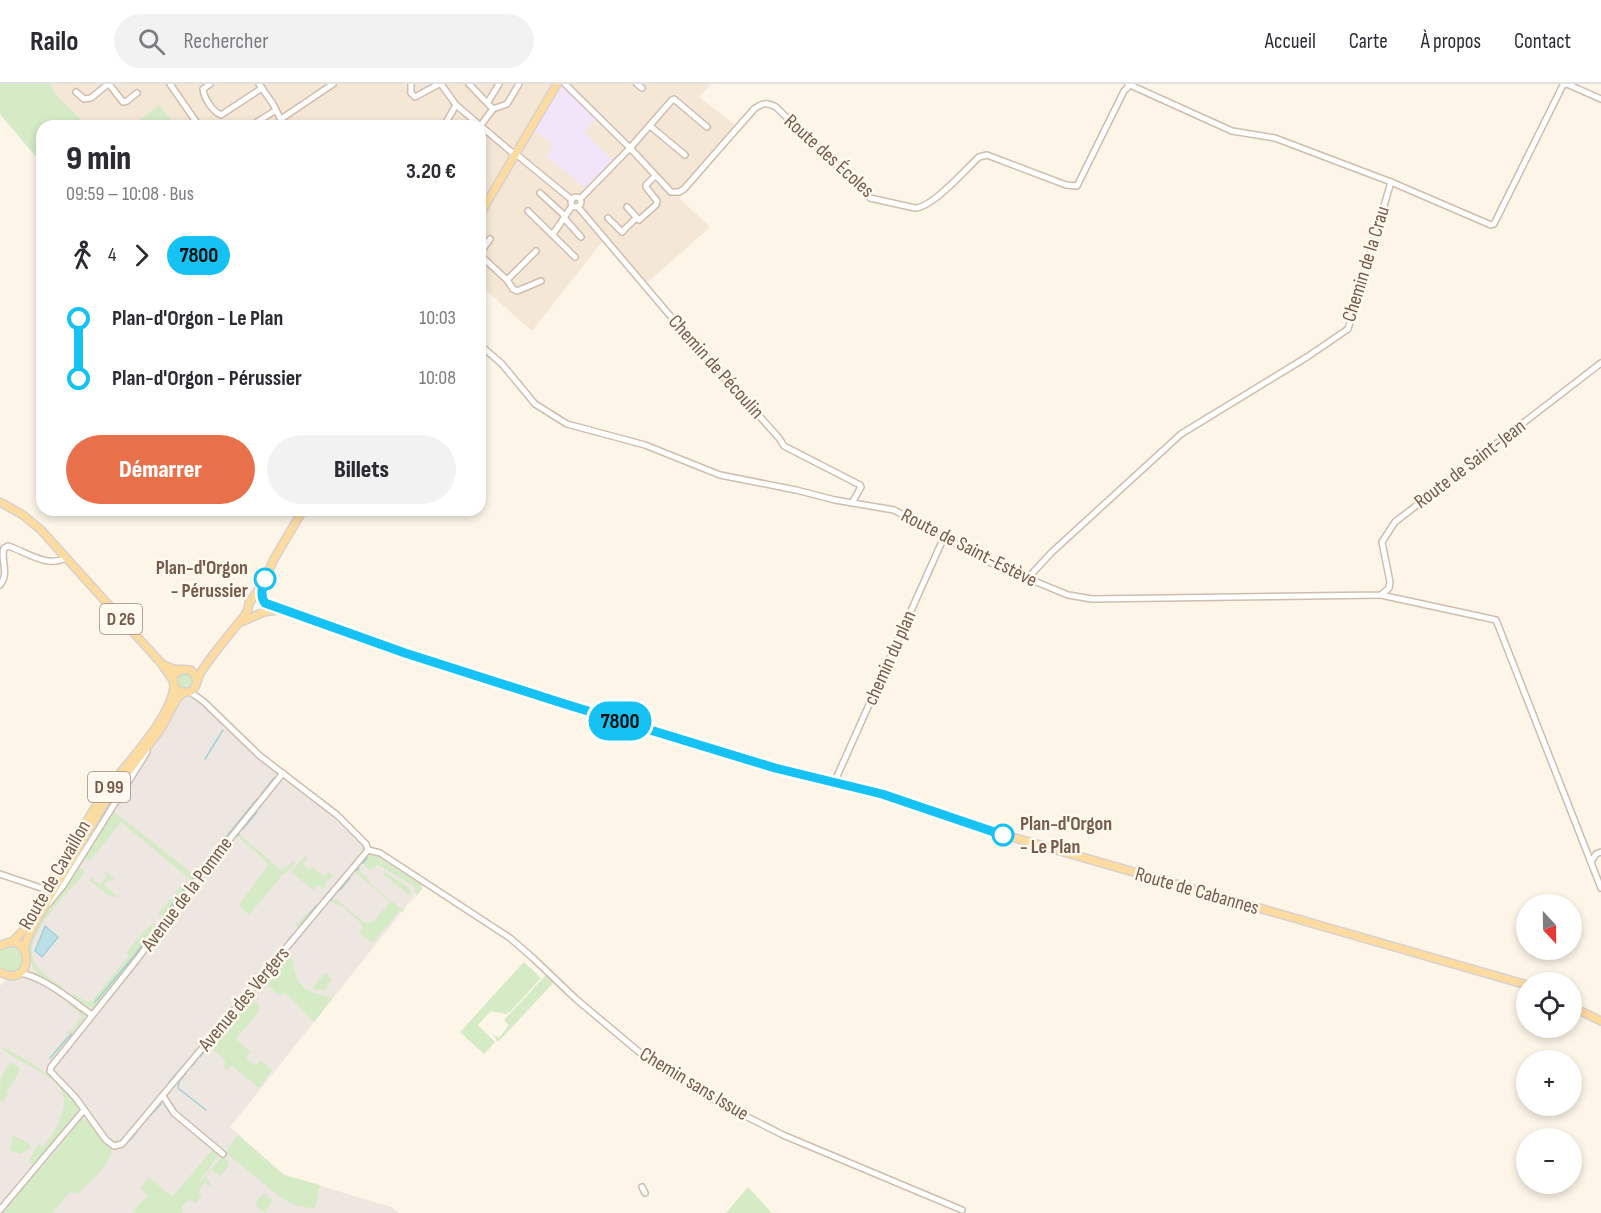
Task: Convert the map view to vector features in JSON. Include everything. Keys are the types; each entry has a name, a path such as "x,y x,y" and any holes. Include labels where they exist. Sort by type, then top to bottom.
{"main road":[{"path":"486,204 515,154 518,144 556,84"},
{"name":"D 26","path":"0,502 35,525 161,663 173,683"},
{"path":"207,663 193,671 180,670 174,675 173,683 186,693 197,682 207,663 248,609 249,603 263,584 274,559 299,516"},
{"path":"237,625 264,612 263,584"},
{"path":"253,599 258,598 264,601"},
{"name":"Route de Cabannes","path":"264,601 405,653 734,756 890,797 977,827 1516,982"},
{"path":"248,609 255,615"},
{"name":"Route de Cabannes","path":"264,612 285,609"},
{"name":"D 26","path":"161,663 180,670"},
{"path":"193,671 197,682"},
{"name":"Route de Cavaillon","path":"12,942 24,930 102,797 165,712 172,698 173,683"},
{"name":"Route de Cavaillon","path":"24,950 43,908 103,806 160,730 178,697 186,693"},
{"path":"0,946 12,942 19,945 24,950 27,962 25,968 18,974 9,976 1,973"},
{"path":"1582,1012 1601,1021"}],"street":[{"path":"76,92 84,99 89,99 109,84 123,102 137,93"},
{"path":"170,84 196,120"},
{"path":"210,84 203,89 203,94 216,113 220,115 261,86 281,120 333,84"},
{"path":"411,84 411,93 415,97 440,84"},
{"name":"Chemin de Pécoulin","path":"440,84 456,105 475,120"},
{"path":"469,84 494,109"},
{"path":"488,102 499,84"},
{"path":"485,120 494,109 507,104 519,84"},
{"name":"Route des Écoles","path":"565,84 671,192 679,192 754,109 764,103 776,107 870,198 920,208 934,199 979,157 987,155 1066,185 1077,186 1129,85"},
{"path":"1391,182 1491,225 1494,224 1563,85 1567,84 1601,99"},
{"name":"Chemin de la Crau","path":"1027,579 1181,434 1307,357 1348,329 1391,182 1275,138 1232,131 1129,85"},
{"path":"553,234 574,204 581,205 580,199 674,99 707,127"},
{"path":"447,120 456,105"},
{"path":"260,120 276,110"},
{"path":"650,126 685,155"},
{"name":"Chemin de Pécoulin","path":"486,129 574,204 784,446 860,485 852,503"},
{"path":"627,207 639,220 656,205 657,201 646,188 655,176"},
{"path":"540,193 565,217 581,237"},
{"path":"528,211 575,257"},
{"path":"608,218 622,232 636,218"},
{"path":"486,245 490,239"},
{"path":"507,280 536,251"},
{"path":"486,260 517,291 541,281"},
{"name":"Route de Saint-Estève","path":"486,350 502,364 535,404 549,415 567,424 645,445 720,475 894,510 993,564 1068,595 1092,598 1381,596 1496,620 1591,862"},
{"name":"Route de Saint-Jean","path":"1381,596 1389,588 1382,542 1395,522 1601,363"},
{"name":"chemin du plan","path":"834,781 944,537"},
{"path":"0,585 6,571 2,551 8,546 39,560 60,561 66,558"},
{"path":"197,682 203,701"},
{"path":"186,693 203,701 260,756 337,815 366,844 368,850"},
{"name":"Avenue de la Pomme","path":"84,1110 50,1071 55,1060 142,953 198,877 283,773"},
{"name":"Avenue des Vergers","path":"84,1110 106,1140 114,1146 122,1144 368,850"},
{"name":"Chemin sans Issue","path":"368,850 380,853 510,938 576,999 645,1057 675,1073 710,1098 783,1134 962,1210"},
{"path":"1601,852 1596,854 1591,862 1601,888"},
{"path":"0,874 47,890"},
{"path":"27,962 39,980"},
{"path":"18,974 28,974 39,980 92,1015"},
{"path":"163,1096 174,1113 223,1154"},
{"path":"0,1210 84,1110"}],"shaded area":[{"path":"50,84 711,84 699,97 739,128 679,198 710,227 647,283 605,238 532,331 486,290 486,120 170,120 159,106 139,120 82,120 57,96"},
{"path":"561,86 597,118 584,132 612,160 585,188 546,156 552,149 550,146 553,143 534,131"},
{"path":"188,696 202,703 321,806 361,844 423,885 230,1127 284,1175 391,1207 399,1213 0,1213 0,986 3,982 28,969 29,943 182,700"}],"green space":[{"path":"0,84 50,84 57,96 82,120 36,120 36,157 0,114"},
{"path":"159,105 170,120 139,120"},
{"path":"182,673 188,673 193,681 191,687 182,689 177,684 177,678"},
{"path":"113,811 193,874 200,867 202,869 192,881 121,822 93,857 87,860 85,855"},
{"path":"238,833 282,871 295,860 295,864 284,873 249,915 239,905 269,864 236,835"},
{"path":"373,854 421,885 422,889 408,906 416,895 414,886 378,865 369,870 361,862"},
{"path":"305,856 307,859 303,864 309,870 313,867 324,877 328,872 333,876 324,884 326,886 324,889 318,885 313,890 291,872"},
{"path":"80,867 85,873 48,915 34,940 32,952 38,967 63,987 64,991 50,984 32,967 29,946 32,935 46,910"},
{"path":"359,869 373,886 405,910 403,912 400,910 373,943 359,933 363,928 362,924 343,907 331,902 331,899 334,901 336,899 366,924 374,921 390,902 356,873"},
{"path":"105,871 115,879 109,880 104,885 118,897 111,897 89,880 91,878 100,885 107,876"},
{"path":"384,872 409,887 411,895 383,874"},
{"path":"184,882 188,885 164,917 158,914"},
{"path":"317,904 316,909 297,928 295,925"},
{"path":"154,923 156,928 138,955 95,1006 92,1008 70,996 74,994 86,1002 92,1001 129,956 126,953 144,931"},
{"path":"6,947 16,947 23,954 23,964 16,971 6,971 -1,964 -1,954"},
{"path":"289,956 293,960 297,977 304,988 333,998 314,1022 285,993 279,996 265,982"},
{"path":"524,962 541,978 510,1012 506,1014 491,1011 478,1025 495,1042 484,1054 460,1032"},
{"path":"326,972 332,980 325,990 314,990 313,987"},
{"path":"548,973 556,980 500,1040 496,1041 491,1033 499,1038 509,1025 504,1020"},
{"path":"249,1001 250,1003 254,1001 259,1005 259,1012 236,1039 251,1052 246,1058 256,1066 261,1060 272,1070 259,1088 232,1066 227,1070 223,1066 226,1061 210,1047"},
{"path":"69,1002 82,1011 84,1018 50,1060 49,1058 68,1035 66,1033 68,1030 70,1032 81,1017 81,1014 68,1004"},
{"path":"0,1046 33,1064 54,1079 79,1108 75,1117 35,1164 31,1164 29,1160 38,1144 44,1147 59,1123 64,1106 63,1094 46,1075 9,1054"},
{"path":"11,1063 19,1067 20,1071 3,1102 0,1100 1,1079 7,1066"},
{"path":"82,1118 89,1122 112,1150 103,1168 78,1194 70,1192 52,1213 1,1213 47,1162"},
{"path":"13,1135 31,1145 30,1149 20,1154 10,1150"},
{"path":"238,1135 284,1175 320,1185 315,1209 295,1205 280,1197 226,1153"},
{"path":"213,1149 219,1155 193,1189 223,1156 229,1162 228,1167 220,1176 211,1170 206,1177 211,1185 210,1187 204,1183 198,1193 202,1196 196,1203 189,1200 181,1207 183,1213 132,1213 147,1195 140,1188 149,1177 172,1197"},
{"path":"748,1187 772,1213 726,1213"},
{"path":"263,1194 268,1195 267,1197 273,1201 265,1212 255,1203"}],"water":[{"path":"45,926 58,937 42,957 35,951"}],"waterway":[{"path":"205,759 223,730"},
{"path":"261,794 274,778"},
{"path":"260,807 268,796"},
{"path":"205,863 257,799"},
{"path":"243,829 257,812"},
{"path":"214,865 233,841"},
{"path":"351,866 358,857"},
{"path":"363,863 367,858"},
{"path":"356,871 359,868"},
{"path":"192,879 200,869"},
{"path":"333,887 344,874"},
{"path":"340,890 350,878"},
{"path":"95,1002 134,956 187,885"},
{"path":"323,899 330,890"},
{"path":"299,928 316,906"},
{"path":"259,986 310,924"},
{"path":"288,940 295,933"},
{"path":"258,978 271,961"},
{"path":"241,997 252,984"},
{"path":"233,1006 236,1001"},
{"path":"212,1043 247,1001"},
{"path":"200,1046 228,1013"},
{"path":"50,1058 71,1034"},
{"path":"200,1057 207,1048"},
{"path":"169,1082 193,1055"},
{"path":"191,1067 195,1063"},
{"path":"186,1073 179,1082 178,1088 206,1110"},
{"path":"151,1115 161,1104"},
{"path":"130,1140 137,1132"}],"bus line":[{"name":"7800","path":"265,579 262,600 265,603 405,653 734,756 816,780 882,794 1003,835"}],"place":[{"name":"Plan-d'Orgon - Pérussier","path":"265,579"},
{"name":"Plan-d'Orgon - Le Plan","path":"1003,835"}]}
